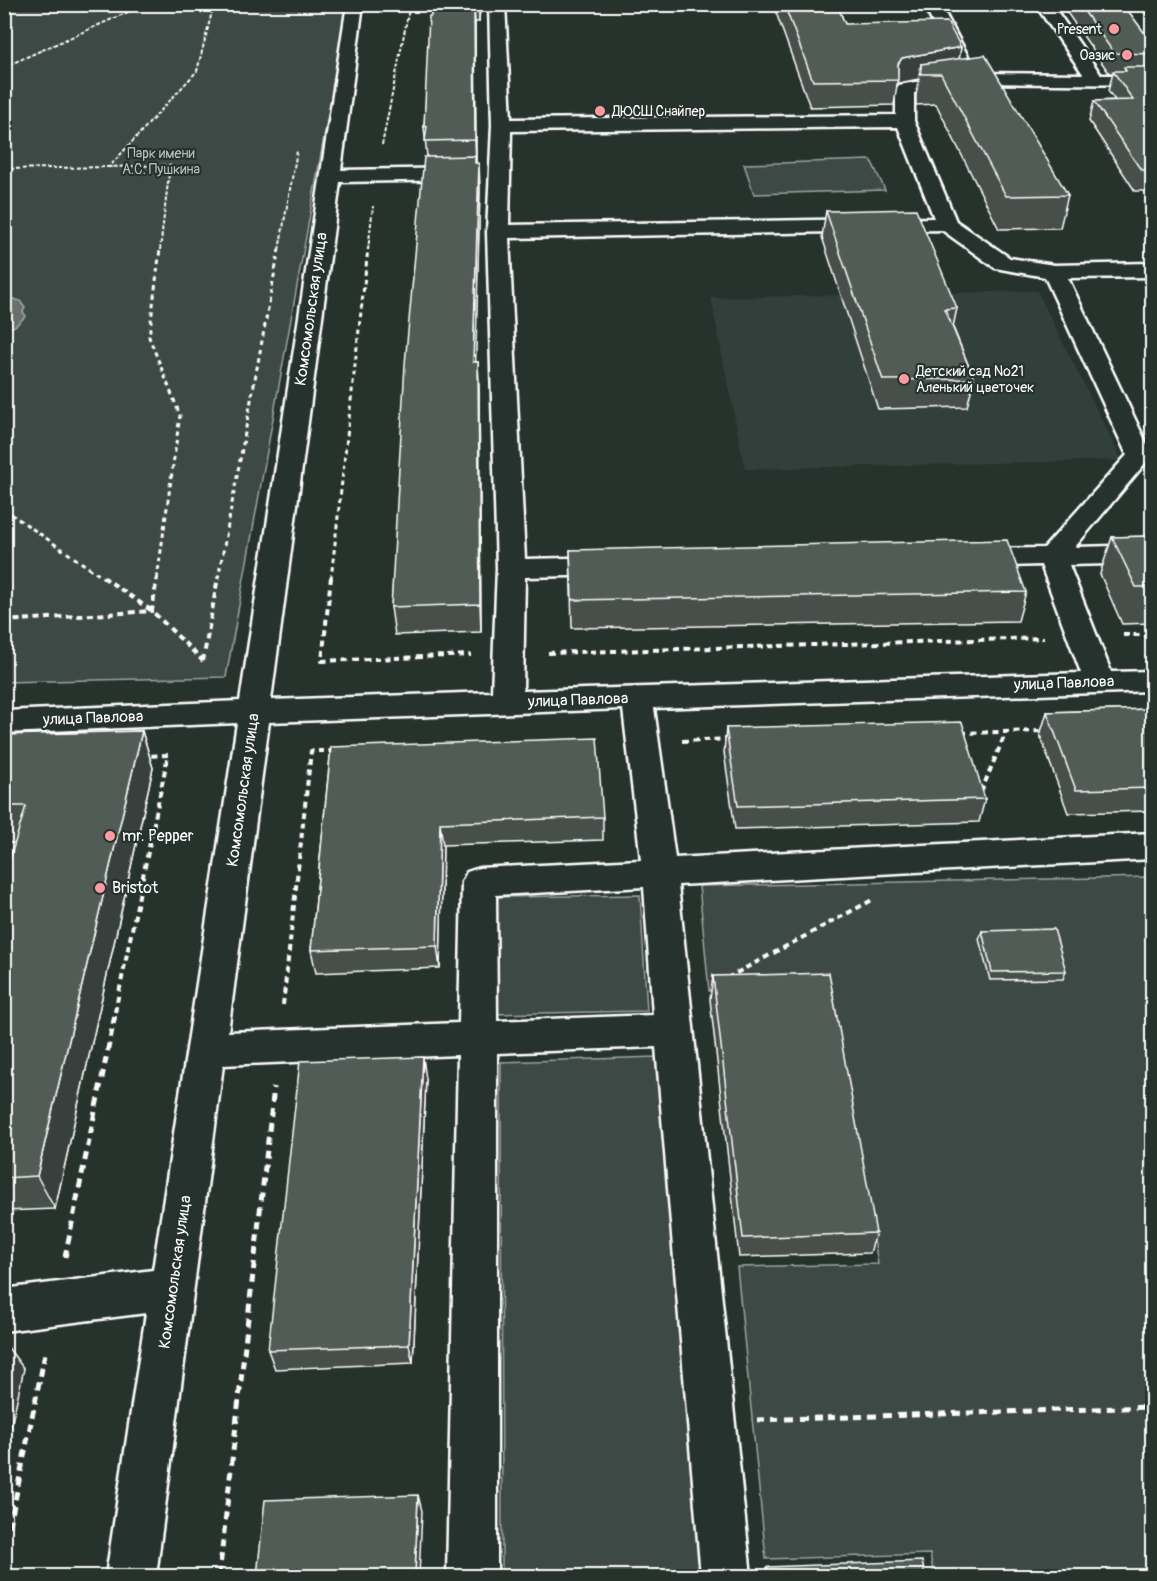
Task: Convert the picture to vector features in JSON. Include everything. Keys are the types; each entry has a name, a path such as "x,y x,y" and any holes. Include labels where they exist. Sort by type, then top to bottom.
{"street":[{"name":"Комсомольская улица","path":"132,1576 355,4"},
{"path":"497,4 502,125 498,232 511,568 507,702"},
{"path":"931,4 971,78"},
{"path":"1043,4 1096,80"},
{"path":"1152,80 971,78 905,89 905,121 947,224 1004,263 1054,272 1152,270"},
{"path":"502,125 905,121"},
{"path":"330,176 499,173"},
{"path":"498,232 947,224"},
{"path":"1054,272 1152,483"},
{"path":"1052,556 1140,456"},
{"path":"946,559 1152,554"},
{"path":"1052,556 1100,682"},
{"path":"511,568 641,565"},
{"name":"улица Павлова","path":"4,722 507,702 1152,681"},
{"path":"637,698 660,873 726,1576"},
{"path":"472,1576 479,882 1152,846"},
{"path":"206,1049 478,1040 673,1030"},
{"path":"4,1310 172,1289"}],"path":[{"path":"4,67 146,4"},
{"path":"109,166 197,71 214,4"},
{"path":"410,4 376,174 322,661 1152,634"},
{"path":"4,509 152,611 203,661 298,145"},
{"path":"4,169 170,165 149,338 180,415 152,611"},
{"path":"4,621 152,611"},
{"path":"959,733 1051,731"},
{"path":"644,742 738,739"},
{"path":"219,1576 311,752 335,751"},
{"path":"4,1554 168,755 133,756"},
{"path":"711,1421 1152,1407"}],"shaded area":[{"name":"Детский сад №21 Аленький цветочек","path":"1037,291 1122,460 745,469 711,298"},
{"path":"4,296 20,301 25,308 23,312 26,316 15,326 5,329"}],"green space":[{"name":"Парк имени А.С. Пушкина","path":"4,5 348,5 226,677 5,682"},
{"path":"871,160 885,190 754,194 744,164"},
{"path":"1152,877 1152,1576 934,1576 930,1554 766,1559 737,1267 878,1264 832,989 709,991 699,886"},
{"path":"640,895 647,1011 493,1014 497,897"},
{"path":"657,1057 701,1576 502,1576 501,1062"}],"building":[{"path":"432,4 474,4 475,140 425,141 429,16 431,16"},
{"path":"784,4 837,4 845,24 947,22 961,47 902,58 898,64 898,80 813,81"},
{"path":"1079,4 1123,4 1152,43 1152,54 1114,53"},
{"path":"985,55 1068,195 1006,196 941,74 921,74 921,64"},
{"path":"1124,67 1152,67 1152,170 1141,170 1094,101 1133,100 1113,71 1126,71"},
{"path":"475,156 475,163 479,163 473,362 478,362 480,604 391,607 405,364 424,157"},
{"path":"916,209 957,308 945,309 974,379 883,380 826,211"},
{"path":"1152,536 1152,587 1136,587 1112,537"},
{"path":"1007,540 1026,592 572,600 570,550"},
{"path":"1152,709 1152,788 1076,790 1047,712"},
{"path":"962,722 985,799 738,806 726,728"},
{"path":"142,731 37,1176 4,1178 4,878 26,806 4,806 4,735"},
{"path":"597,738 603,817 440,823 437,946 311,950 331,747"},
{"path":"1054,929 1066,971 992,972 982,931"},
{"path":"829,973 876,1233 743,1238 713,976"},
{"path":"423,1057 409,1345 268,1350 300,1061"},
{"path":"418,1495 415,1576 257,1576 265,1500"},
{"path":"922,1561 925,1576 768,1576 767,1567"}],"place":[{"name":"Present","path":"1114,29"},
{"name":"Оазис","path":"1127,55"},
{"name":"ДЮСШ Снайпер","path":"600,111"},
{"name":"Детский сад №21 Аленький цветочек","path":"904,379"},
{"name":"mr. Pepper","path":"110,836"},
{"name":"Bristot","path":"100,888"}]}
